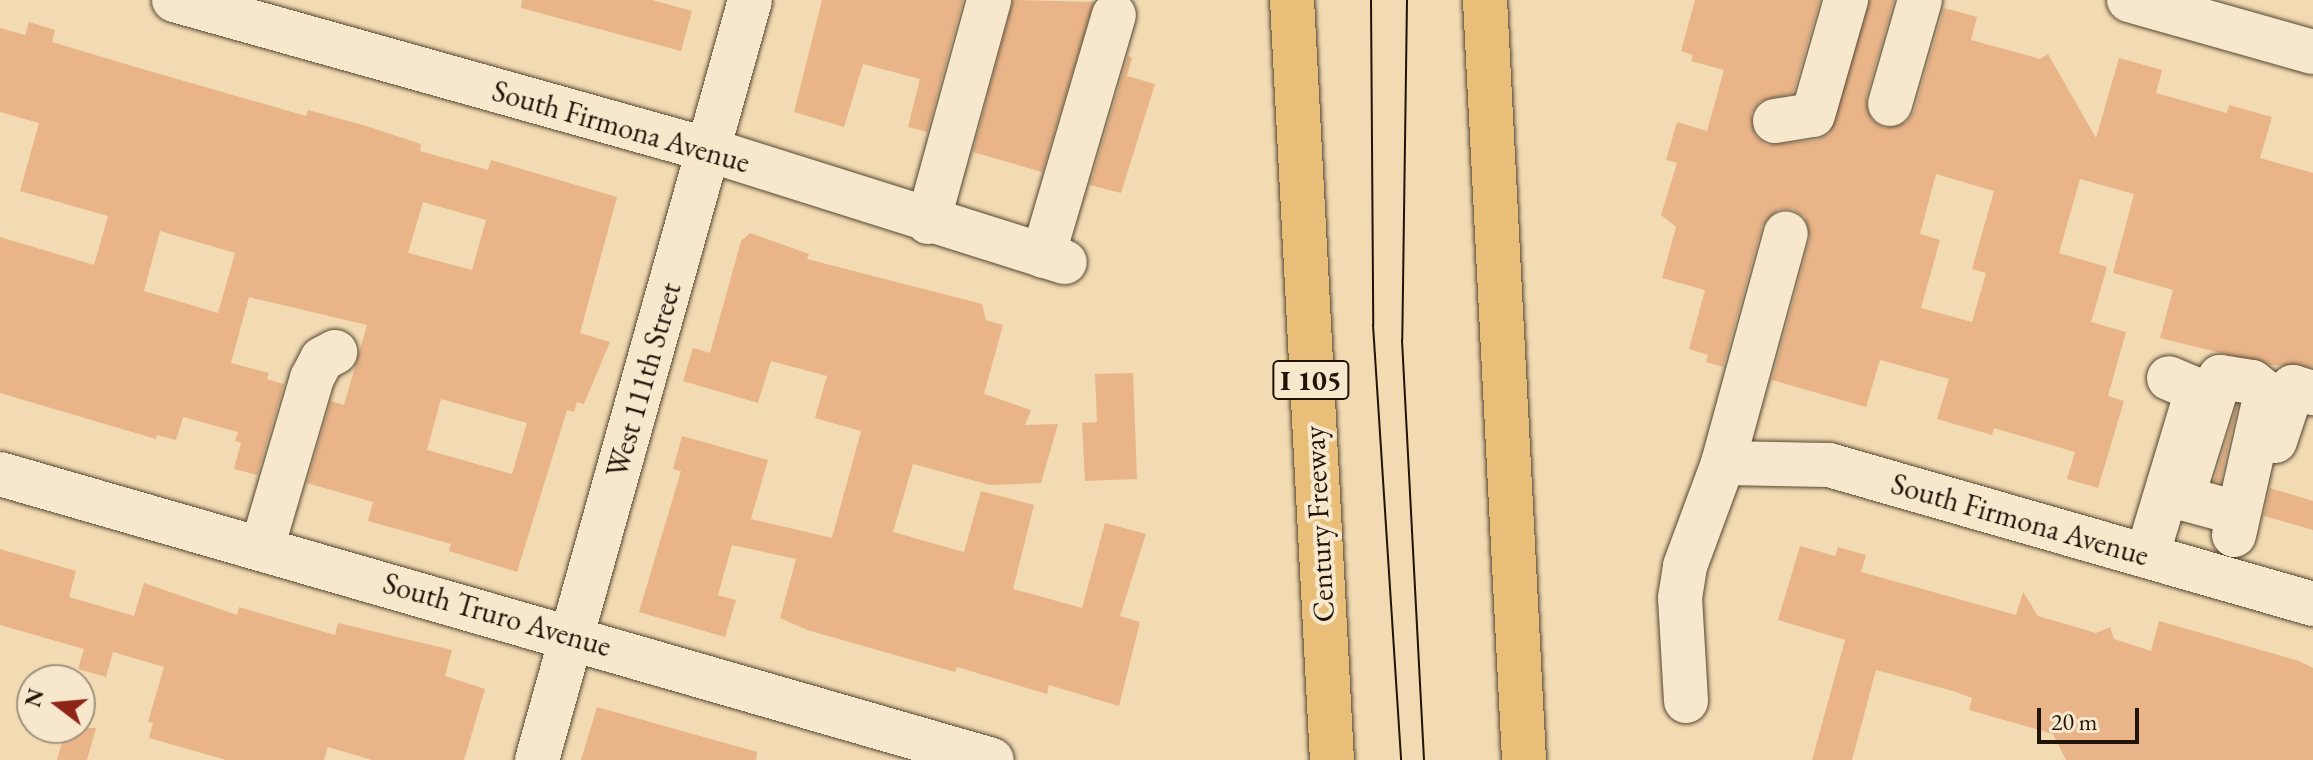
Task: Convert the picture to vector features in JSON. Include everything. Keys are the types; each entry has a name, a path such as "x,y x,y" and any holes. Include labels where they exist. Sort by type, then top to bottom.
{"highway":[{"name":"Century Freeway","path":"1292,0 1332,760"},
{"path":"1485,0 1524,760"}],"street":[{"name":"South Firmona Avenue","path":"174,0 709,150 928,222 1054,259 1114,15"},
{"name":"West 111th Street","path":"537,760 750,0"},
{"path":"928,222 989,0"},
{"path":"1775,121 1813,115 1846,0"},
{"path":"1890,104 1920,0"},
{"path":"2129,0 2313,52"},
{"path":"1686,701 1680,598 1685,566 1723,463 1786,233"},
{"path":"262,548 312,378 322,359 335,352"},
{"path":"2147,556 2195,397 2192,388 2169,378"},
{"path":"2223,578 2236,524 2258,489 2293,387 2313,393"},
{"name":"South Firmona Avenue","path":"1723,463 1829,465 2313,604"},
{"name":"South Truro Avenue","path":"0,474 992,760"}],"building":[{"path":"522,0 652,0 692,11 681,51 521,8"},
{"path":"822,0 963,0 927,132 908,127 920,79 863,64 844,127 794,112"},
{"path":"1013,0 1094,2 1042,172 973,152"},
{"path":"1695,0 1820,0 1793,93 1760,101 1751,113 1755,136 1767,145 1817,140 1830,133 1870,0 1894,0 1866,98 1872,121 1884,128 1907,122 1914,112 1944,8 1977,17 1971,40 2040,59 2048,54 2096,138 2119,58 2162,70 2156,93 2227,113 2229,105 2272,117 2260,158 2313,173 2313,367 2270,365 2160,338 2173,290 2113,273 2134,194 2080,179 2059,253 2107,267 2091,322 2126,332 2108,396 2124,401 2098,488 2067,479 2075,452 1994,428 1992,435 1937,419 1949,379 1880,360 1866,407 1772,380 1810,239 1804,216 1793,209 1779,209 1762,226 1723,367 1706,362 1708,355 1689,349 1705,290 1662,278 1676,227 1661,215 1677,163 1666,160 1677,122 1707,131 1724,70 1691,61 1693,55 1681,51","holes":["1936,174 1994,191 1972,269 1986,273 1972,322 1921,308 1940,240 1920,234"]},
{"path":"29,22 55,30 52,42 139,68 306,116 308,110 366,126 421,144 420,151 488,170 491,160 617,197 580,333 610,342 584,404 577,402 574,412 567,410 517,572 449,551 451,544 368,521 373,502 307,483 331,401 344,405 367,325 249,297 231,363 269,373 267,379 284,384 257,475 234,469 241,443 235,441 238,432 183,417 176,440 157,435 156,439 0,393 0,237 94,265 108,216 20,191 39,123 0,112 0,28 25,35","holes":["423,202 486,220 472,270 408,253","160,231 235,253 218,313 144,291","441,399 527,423 512,474 427,450"]},
{"path":"1128,56 1132,58 1127,76 1155,84 1121,193 1090,185"},
{"path":"750,233 809,254 807,259 982,304 986,320 1003,325 984,394 1031,410 1025,425 1058,424 1041,483 990,485 913,464 893,532 964,552 981,491 1034,505 1013,589 1082,608 1105,523 1146,534 1120,616 1140,622 1119,706 1049,685 1047,694 957,667 955,672 807,630 780,618 796,559 732,545 718,595 736,600 725,637 639,612 681,471 673,469 682,436 768,460 751,519 832,538 861,431 815,418 827,376 771,361 758,403 683,381 693,348 710,353 741,241"},
{"path":"1133,373 1137,479 1085,481 1082,423 1097,422 1095,374"},
{"path":"2237,405 2220,482 2214,481"},
{"path":"2270,488 2313,501 2313,530 2264,516"},
{"path":"1800,546 1835,556 1838,547 1866,555 1861,572 2016,615 2023,592 2038,616 2096,633 2110,627 2114,639 2151,651 2159,621 2299,661 2313,668 2313,760 2066,760 2053,734 1969,710 1972,698 1953,691 1876,670 1852,760 1812,760 1845,640 1778,620"},
{"path":"0,549 76,571 69,597 134,616 144,583 237,615 239,607 335,635 338,623 452,650 445,676 485,689 464,760 372,760 328,747 324,760 226,760 149,738 153,723 148,722 164,667 113,652 106,677 96,674 96,664 80,664 84,649 0,625"},
{"path":"597,707 757,752 756,760 581,760"},
{"path":"62,744 92,744 87,760 57,760"}],"tram line":[{"path":"1371,0 1373,325 1401,760"},
{"path":"1407,0 1402,340 1424,760"}]}
